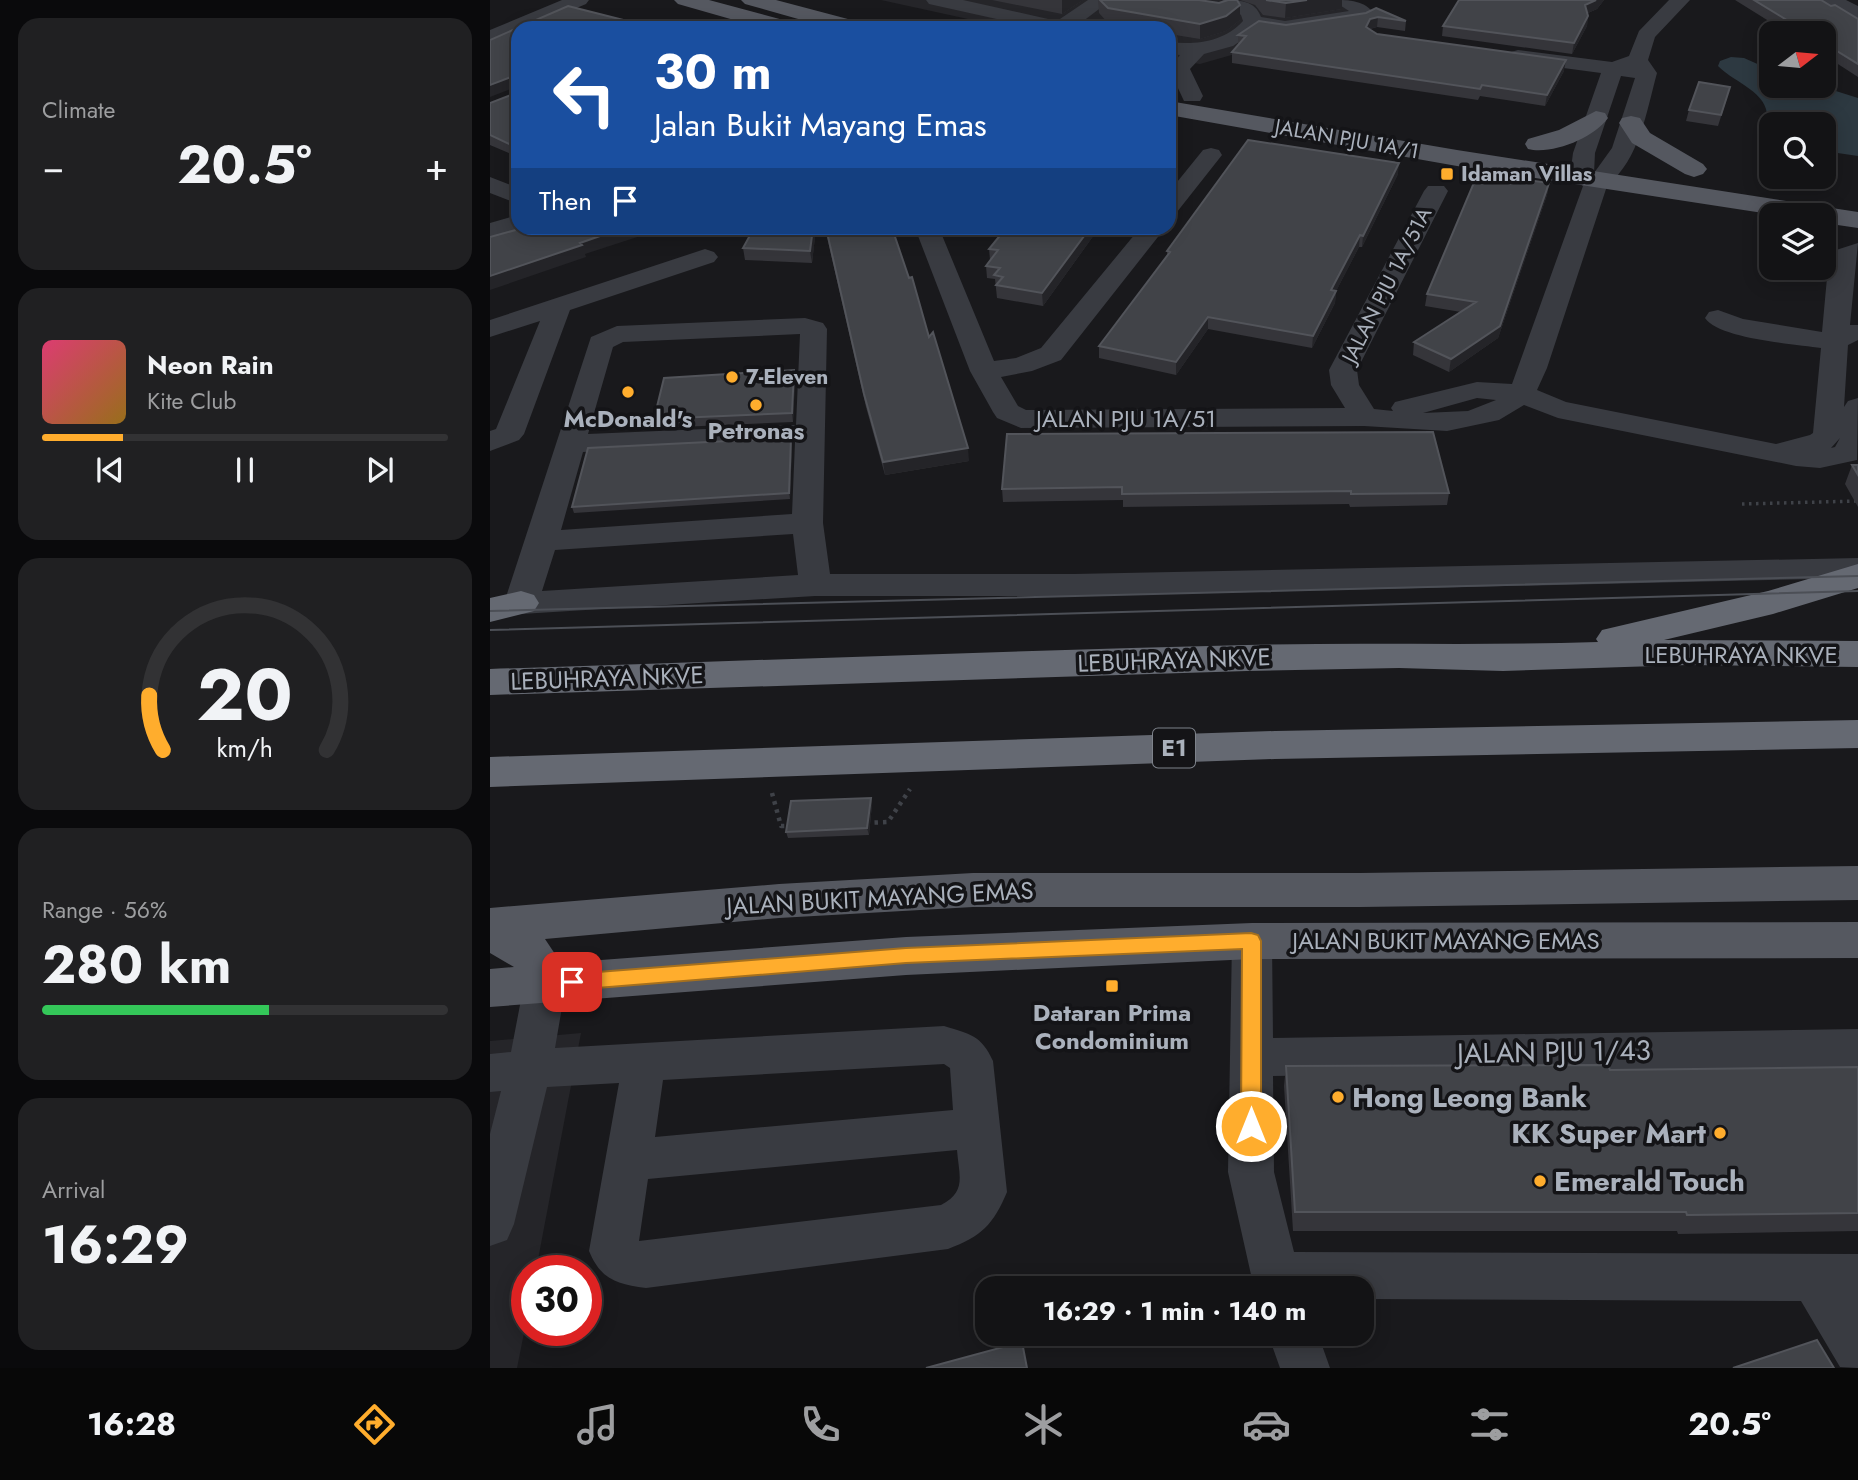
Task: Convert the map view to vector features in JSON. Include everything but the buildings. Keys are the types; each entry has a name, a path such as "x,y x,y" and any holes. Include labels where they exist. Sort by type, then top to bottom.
{"highway":[{"path":"1503,658 1626,638 1773,602 1858,576"},
{"name":"LEBUHRAYA NKVE","path":"490,682 1247,658 1399,655 1503,658 1687,652 1858,654"},
{"name":"E1","path":"490,772 1289,745 1858,734"}],"main road":[{"path":"685,0 762,21"},
{"path":"752,0 829,21"},
{"name":"JALAN PJU 1A/1","path":"1181,94 1413,127"},
{"name":"JALAN PJU 1A/1","path":"1176,109 1591,179"},
{"path":"1509,140 1536,144 1571,135 1596,118"},
{"path":"1631,123 1641,138 1694,169"},
{"path":"1536,144 1591,179 1634,191 1677,191 1858,220"},
{"path":"1591,179 1618,158 1720,173"},
{"name":"JALAN BUKIT MAYANG EMAS","path":"490,926 779,901 973,890 1360,890 1858,883"},
{"path":"973,890 1080,910 1202,916 1231,925 1251,941 1266,922 1292,907 1360,890"},
{"path":"490,935 519,944 529,951 540,964 545,984"},
{"name":"JALAN BUKIT MAYANG EMAS","path":"490,988 906,956 1251,941 1858,940"}],"street":[{"path":"528,21 576,1 597,0"},
{"path":"936,0 1031,21"},
{"path":"1072,21 1101,0"},
{"path":"1253,22 1285,27 1365,15 1363,11 1342,0"},
{"path":"1618,158 1631,123 1646,35 1679,0"},
{"path":"1832,0 1858,14"},
{"path":"490,21 537,1"},
{"path":"1211,8 1235,2 1250,12 1253,22"},
{"path":"1181,94 1179,52 1244,34 1253,22"},
{"path":"490,37 511,28"},
{"path":"1502,54 1613,69 1642,67"},
{"path":"1613,69 1596,118 1591,179 1533,368 1521,393 1558,409 1820,459 1846,454 1854,440 1858,407"},
{"path":"1176,198 1211,155"},
{"path":"490,184 511,194"},
{"name":"JALAN PJU 1A/51A","path":"1364,416 1345,385 1343,370 1436,191"},
{"path":"490,231 511,224"},
{"name":"JALAN PJU 1A/51","path":"930,235 984,371 1007,412 1021,419 1364,416 1415,423 1461,421 1497,411 1521,393"},
{"path":"984,371 1022,365 1051,354 1147,235"},
{"path":"1770,451 1821,442 1827,435 1846,337 1842,256 1858,251"},
{"path":"490,329 705,257"},
{"path":"490,442 509,434 559,305"},
{"path":"506,607 542,541 601,343 617,334 805,326 814,330 807,523 815,585"},
{"path":"571,444 811,433"},
{"path":"542,541 807,523"},
{"path":"506,607 815,585 1074,585 1858,568"},
{"path":"1251,941 1251,1172 1275,1276"},
{"path":"490,1224 510,1071 545,984"},
{"path":"510,1071 944,1045 961,1050 971,1061 984,1192 970,1214 948,1227 646,1265 626,1262 613,1251 644,1063"},
{"name":"JALAN PJU 1/43","path":"1251,1056 1858,1048"},
{"path":"628,1160 978,1128"},
{"path":"1374,1281 1836,1277 1858,1349"},
{"path":"1297,1346 1305,1368"}],"path":[{"path":"1742,505 1858,501"},
{"path":"861,823 888,822 931,757"},
{"path":"763,762 781,826 794,825"}],"shaded area":[{"path":"881,0 1348,0 1375,14 1200,64 1176,60 1176,21 977,21"},
{"path":"1731,57 1744,58 1759,65 1759,97 1718,66 1720,61"},
{"path":"1836,91 1858,98 1858,156 1836,153 1836,112 1766,112 1760,98 1836,98"},
{"path":"581,1033 539,1255 511,1255 511,1346 521,1346 517,1368 490,1368 490,1041"}],"tram line":[{"path":"490,611 1858,576"},
{"path":"490,630 1858,591"}],"place":[{"name":"Idaman Villas","path":"1447,174"},
{"name":"7-Eleven","path":"732,377"},
{"name":"McDonald's","path":"628,392"},
{"name":"Petronas","path":"756,405"},
{"name":"Dataran Prima Condominium","path":"1112,986"},
{"name":"Hong Leong Bank","path":"1338,1097"},
{"name":"KK Super Mart","path":"1720,1133"},
{"name":"Emerald Touch","path":"1540,1181"}],"route":[{"path":"572,982 906,956 1251,941 1251,1126"}]}
